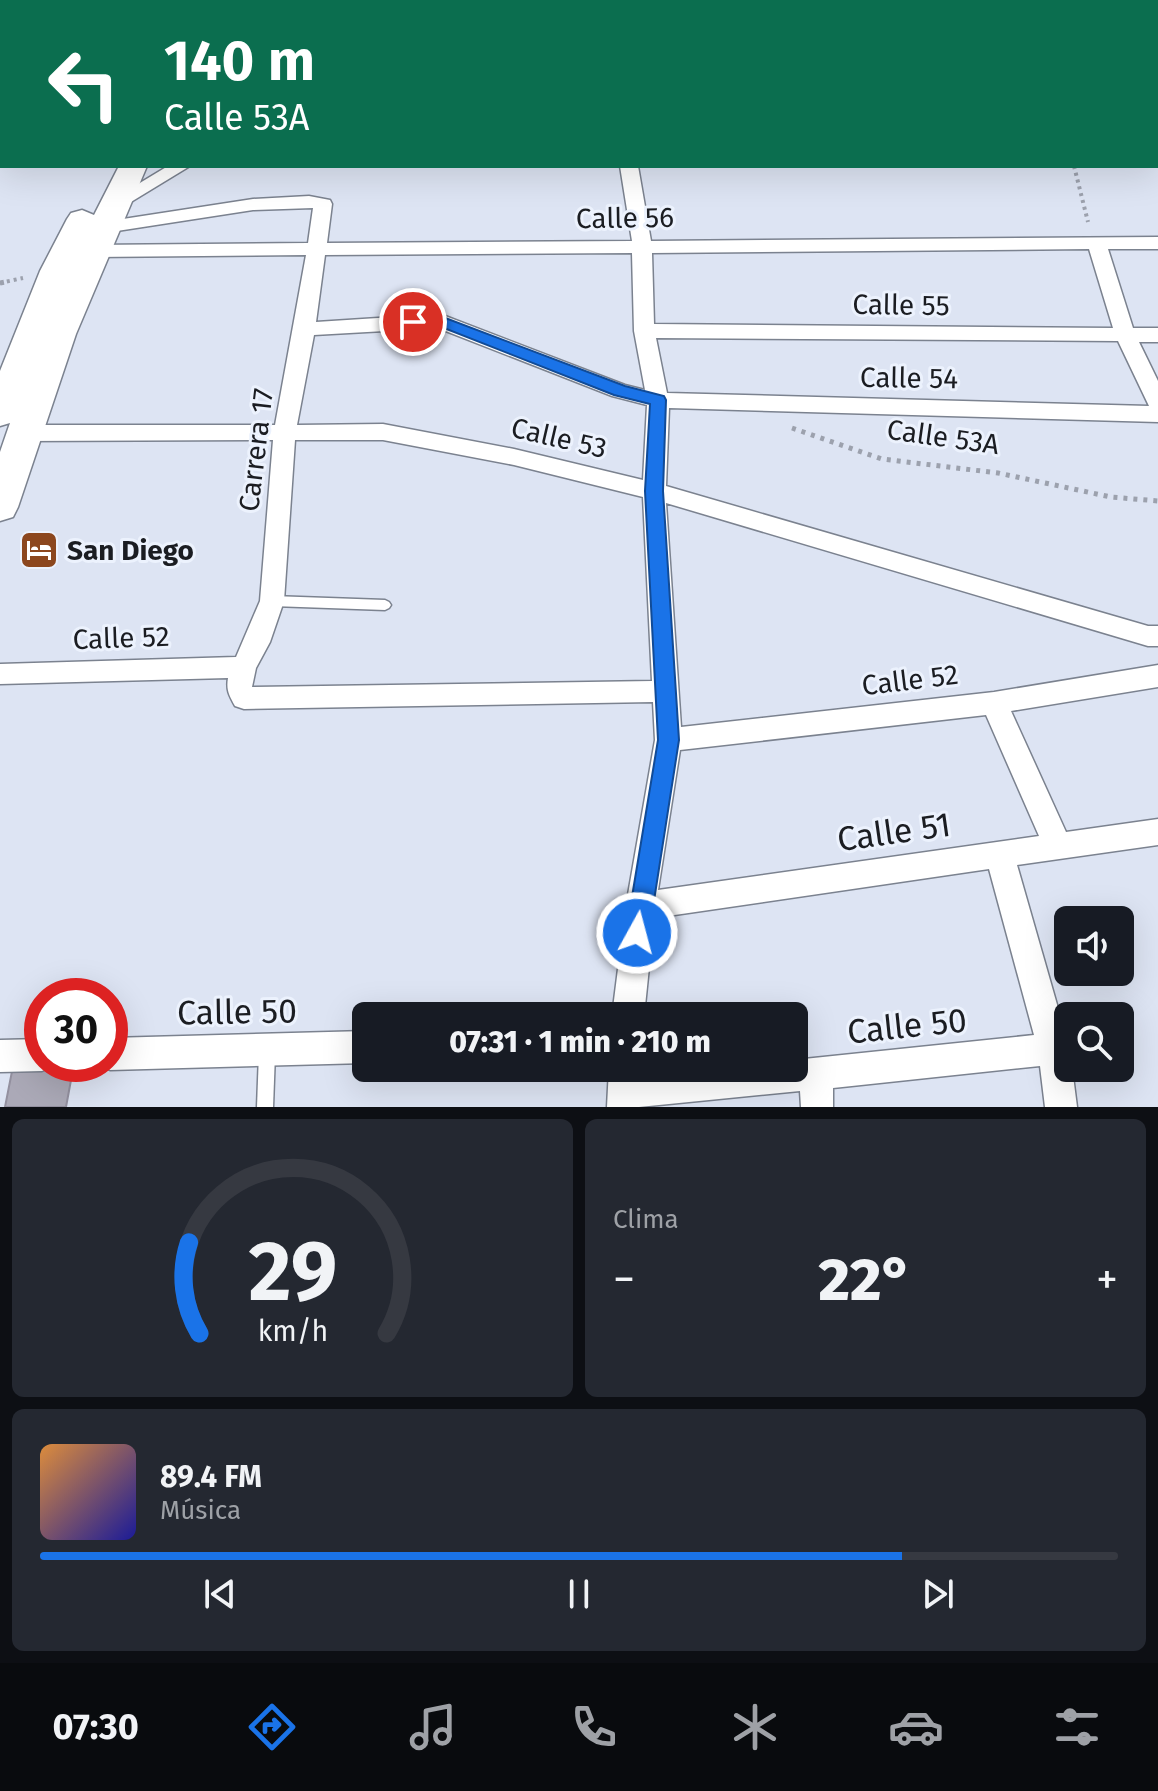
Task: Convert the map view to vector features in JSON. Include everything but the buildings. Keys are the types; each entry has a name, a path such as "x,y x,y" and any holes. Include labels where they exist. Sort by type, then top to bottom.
{"main road":[{"path":"0,507 12,424 56,271 107,168"},
{"path":"12,424 132,168"}],"street":[{"path":"104,227 178,168"},
{"path":"629,168 642,245 644,331 658,400 654,491 668,740 641,906 630,1002"},
{"name":"Carrera 17","path":"104,227 279,201 315,200 323,204 305,329 285,430 272,601 257,642 243,667 239,689 244,698 666,691"},
{"name":"Calle 56","path":"104,227 316,249 1158,243"},
{"path":"1096,242 1125,335 1158,403"},
{"path":"305,329 440,321 620,391 658,400"},
{"name":"Calle 55","path":"644,331 1158,335"},
{"name":"Calle 54","path":"658,400 1158,414"},
{"name":"Calle 53","path":"12,424 383,432 514,457 654,491 1148,636 1158,636"},
{"name":"Calle 52","path":"0,674 243,667"},
{"name":"Calle 52","path":"668,740 994,703 1158,676"},
{"path":"994,703 1057,845"},
{"name":"Calle 51","path":"641,906 1158,832"},
{"path":"999,853 1054,1049"},
{"name":"Calle 50","path":"128,1054 352,1047"},
{"name":"Calle 50","path":"624,1088 816,1074 1054,1049"},
{"path":"0,1056 24,1055"},
{"path":"816,1074 817,1107"},
{"path":"1058,1082 1061,1107"}],"lane":[{"path":"272,601 385,605"},
{"path":"265,1107 267,1050"}],"path":[{"path":"1074,168 1086,218 1096,242"},
{"name":"Calle 53A","path":"782,424 882,459 998,473 1111,497 1158,501"}],"place":[{"name":"San Diego","path":"39,550"}],"route":[{"path":"413,322 440,321 460,327 620,391 658,400 654,491 668,740 637,933"}]}
